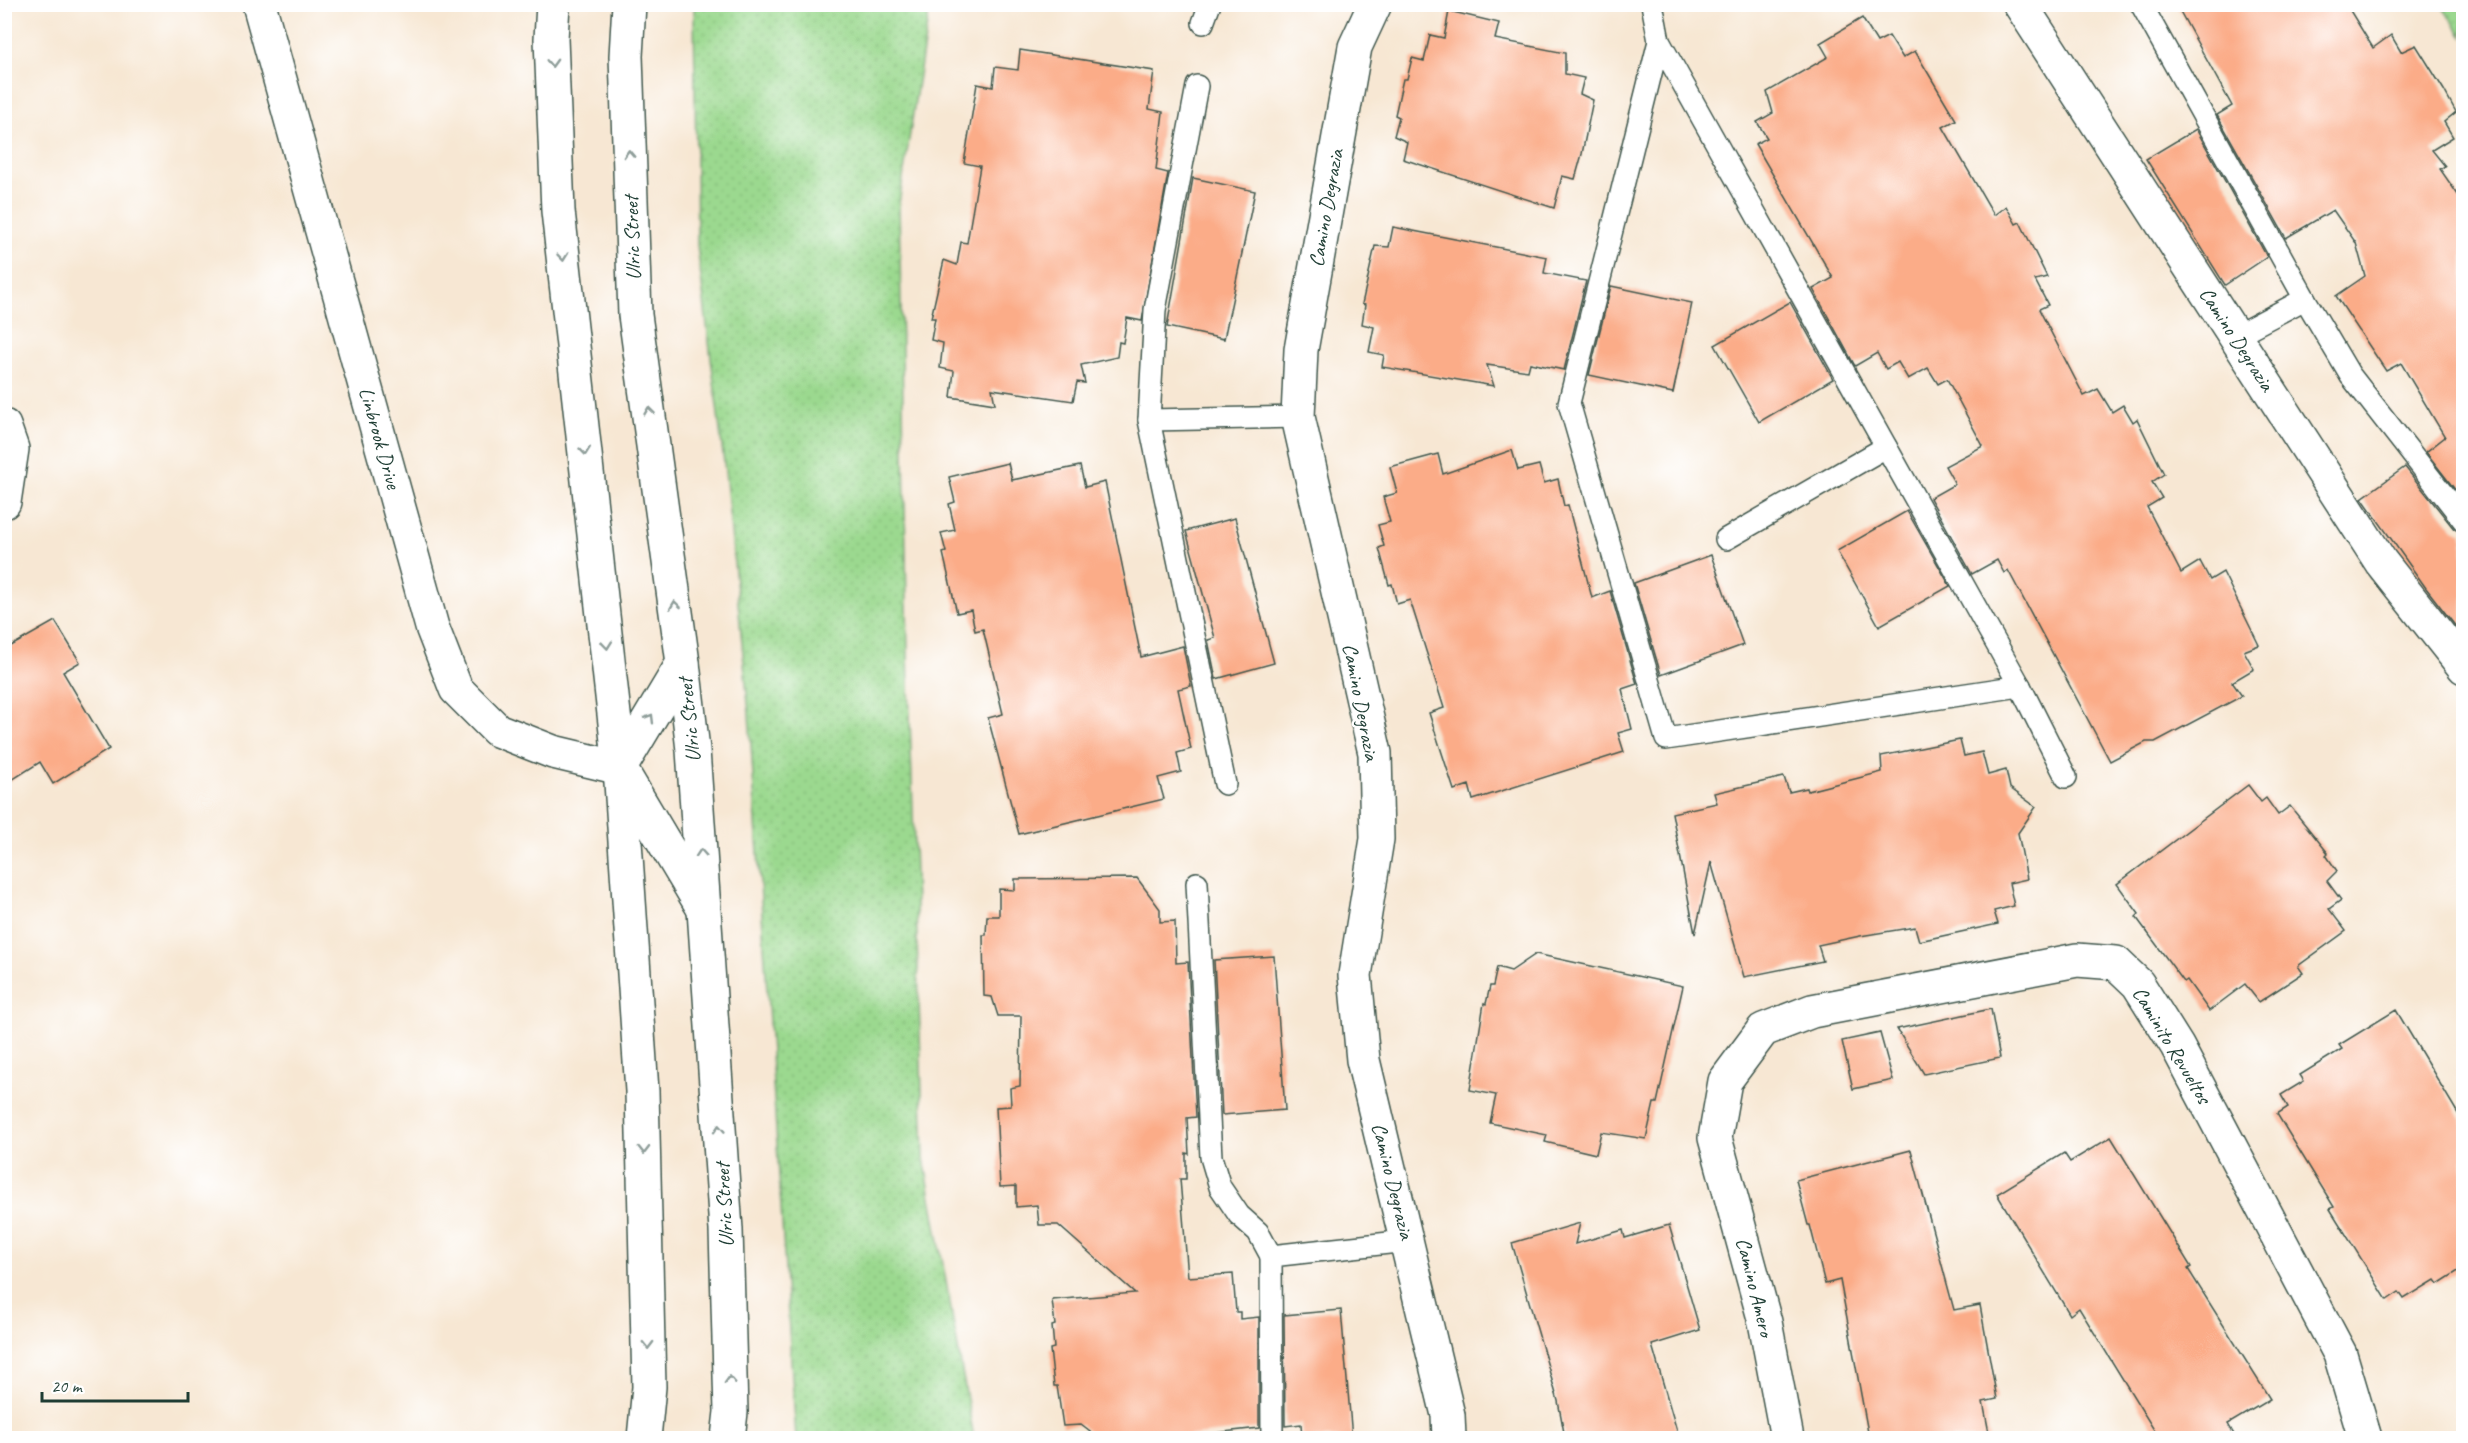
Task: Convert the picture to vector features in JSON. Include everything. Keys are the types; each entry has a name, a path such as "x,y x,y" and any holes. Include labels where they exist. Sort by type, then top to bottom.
{"street":[{"name":"Linbrook Drive","path":"259,4 429,616 456,689 497,730 553,752 620,768"},
{"path":"553,4 551,39 558,211 620,768 642,1091 649,1387 645,1438"},
{"name":"Ulric Street","path":"629,4 626,56 635,315 683,663 705,912 726,1230 731,1413 728,1438"},
{"name":"Camino Degrazia","path":"1375,4 1355,47 1301,350 1298,417 1375,753 1377,839 1355,975 1363,1060 1449,1415 1449,1438"},
{"name":"Camino Degrazia","path":"2027,8 2381,562 2463,666"},
{"path":"4,426 12,449 4,502"},
{"path":"620,768 683,663"},
{"path":"620,768 705,912"},
{"name":"Caminito Revueltos","path":"1715,1138 1725,1080 1763,1030 1812,1011 2077,960 2116,963 2138,984 2177,1046 2340,1354 2365,1438"},
{"name":"Camino Amero","path":"1715,1138 1765,1322 1787,1438"}],"lane":[{"path":"1652,4 1659,41 2020,686 2067,777"},
{"path":"2141,4 2305,299 2350,375 2463,521"},
{"path":"1659,41 1569,403 1666,740 2020,686"},
{"path":"1197,86 1155,310 1149,420 1225,784"},
{"path":"2235,336 2305,299"},
{"path":"1149,420 1298,417"},
{"path":"1726,539 1886,447"},
{"path":"1197,883 1211,1157 1220,1187 1239,1215 1258,1232 1271,1256 1272,1438"},
{"path":"1271,1256 1407,1241"}],"green space":[{"path":"694,5 930,5 899,204 908,654 924,1158 974,1438 796,1438 749,714 725,471 697,245"},
{"path":"2441,5 2463,5 2463,36"}],"building":[{"path":"2176,4 2346,4 2373,48 2391,35 2401,52 2416,45 2444,90 2456,112 2444,122 2453,137 2432,150 2445,166 2440,169 2463,202 2463,500 2426,452 2445,437 2401,363 2386,371 2336,296 2365,276 2356,243 2333,210 2286,238 2217,115 2232,106"},
{"path":"1449,11 1499,23 1495,39 1565,53 1565,74 1584,78 1580,94 1593,100 1582,154 1575,179 1562,176 1554,208 1403,159 1407,142 1394,136 1399,117 1395,115 1403,79 1407,79 1412,58 1424,61 1430,35 1444,38"},
{"path":"1862,18 1877,42 1889,36 1903,58 1915,51 1956,120 1943,127 1994,215 2006,206 2016,224 2020,222 2047,277 2035,280 2048,305 2039,309 2084,396 2098,389 2112,412 2123,405 2133,422 2137,419 2164,474 2152,482 2162,498 2147,507 2181,573 2200,561 2210,580 2223,572 2259,645 2244,651 2254,669 2232,682 2242,696 2155,742 2146,742 2110,761 2008,570 2004,573 1997,560 1972,574 1930,498 1955,484 1945,466 1983,446 1947,379 1938,384 1928,368 1908,379 1898,362 1886,369 1877,353 1855,366 1813,289 1833,278 1755,144 1767,138 1757,122 1773,113 1767,92 1828,57 1820,43"},
{"path":"1020,50 1154,71 1149,109 1163,112 1156,170 1168,173 1142,321 1127,318 1123,343 1119,342 1117,357 1081,365 1085,383 1077,382 1073,401 992,389 995,404 951,397 954,371 940,368 943,343 931,340 935,318 931,318 944,260 957,265 961,242 967,243 980,166 964,163 977,84 993,87 995,67 1018,70"},
{"path":"2196,129 2267,257 2225,285 2146,159"},
{"path":"1193,178 1255,191 1224,339 1167,327"},
{"path":"1393,227 1547,257 1544,273 1586,281 1564,370 1530,363 1528,371 1487,365 1494,386 1382,367 1384,355 1369,352 1374,327 1362,324 1365,305 1362,304 1375,246 1389,247"},
{"path":"1611,286 1692,303 1673,393 1589,375"},
{"path":"1790,302 1833,379 1759,422 1715,345"},
{"path":"1512,450 1518,470 1539,465 1544,483 1558,479 1564,506 1568,505 1592,598 1610,591 1637,684 1622,689 1632,729 1618,733 1624,752 1473,800 1469,785 1454,790 1429,713 1444,708 1410,600 1397,604 1392,584 1389,585 1379,548 1384,546 1378,525 1390,522 1383,497 1397,493 1390,467 1438,454 1443,474"},
{"path":"1008,463 1012,480 1080,466 1085,487 1105,482 1141,657 1183,646 1191,686 1178,689 1191,749 1177,753 1181,772 1158,778 1164,799 1019,834 988,718 1003,714 983,629 975,631 971,610 957,613 943,553 946,552 941,533 955,530 949,504 955,502 949,477"},
{"path":"2405,467 2454,529 2463,533 2463,636 2362,498"},
{"path":"1907,511 1950,586 1879,626 1837,551"},
{"path":"1235,518 1274,663 1216,679 1208,640 1215,638 1186,531"},
{"path":"1711,555 1743,645 1661,675 1634,583"},
{"path":"55,621 80,662 63,672 109,749 53,784 40,762 4,785 4,650"},
{"path":"1960,740 1964,756 1982,752 1988,775 2006,770 2010,788 2036,807 2018,833 2027,879 2009,883 2014,906 1994,911 1998,924 1919,941 1915,927 1860,936 1818,945 1823,961 1744,977 1711,862 1695,934 1672,813 1717,803 1714,793 1784,777 1789,792 1807,788 1808,791 1882,772 1881,756"},
{"path":"2248,785 2261,802 2266,798 2278,815 2290,806 2328,853 2326,855 2337,871 2327,881 2341,900 2329,909 2346,931 2298,966 2303,973 2259,1002 2245,984 2209,1011 2187,980 2184,982 2136,917 2139,914 2117,884"},
{"path":"1137,878 1160,909 1160,922 1175,921 1176,963 1188,962 1196,1117 1187,1118 1189,1154 1186,1153 1186,1179 1180,1179 1188,1277 1233,1274 1236,1312 1240,1312 1240,1319 1259,1317 1259,1428 1170,1438 1098,1438 1081,1425 1063,1426 1057,1386 1054,1386 1050,1349 1054,1348 1052,1326 1055,1325 1052,1300 1135,1293 1058,1225 1039,1225 1037,1205 1016,1207 1016,1186 1000,1187 996,1107 1011,1106 1010,1088 1020,1086 1021,1016 998,1016 992,997 984,996 983,935 986,935 987,916 999,916 999,889 1015,890 1015,879"},
{"path":"1536,954 1683,986 1657,1103 1654,1103 1646,1139 1601,1132 1596,1154 1545,1142 1547,1135 1490,1123 1496,1095 1470,1090 1484,1003 1486,1004 1490,986 1493,986 1497,967 1511,971"},
{"path":"1274,956 1285,1110 1222,1115 1214,960"},
{"path":"1991,1009 2000,1058 1924,1074 1897,1029"},
{"path":"2396,1010 2463,1122 2463,1268 2438,1284 2435,1280 2404,1299 2399,1292 2387,1300 2330,1209 2334,1207 2277,1114 2288,1107 2281,1095 2304,1081 2300,1075 2342,1049 2339,1045"},
{"path":"1880,1033 1893,1080 1853,1089 1842,1041"},
{"path":"2111,1137 2191,1267 2188,1269 2270,1399 2228,1424 2236,1438 2159,1438 2079,1308 2070,1315 1997,1194 2064,1153 2070,1162"},
{"path":"1911,1150 1954,1310 1980,1305 1997,1399 1983,1402 1990,1438 1869,1438 1840,1280 1825,1284 1810,1225 1808,1225 1796,1180"},
{"path":"1580,1223 1575,1244 1623,1230 1625,1238 1669,1225 1700,1330 1652,1345 1679,1438 1565,1438 1558,1401 1512,1243"},
{"path":"1341,1310 1352,1438 1302,1438 1301,1424 1285,1426 1284,1315"}]}
